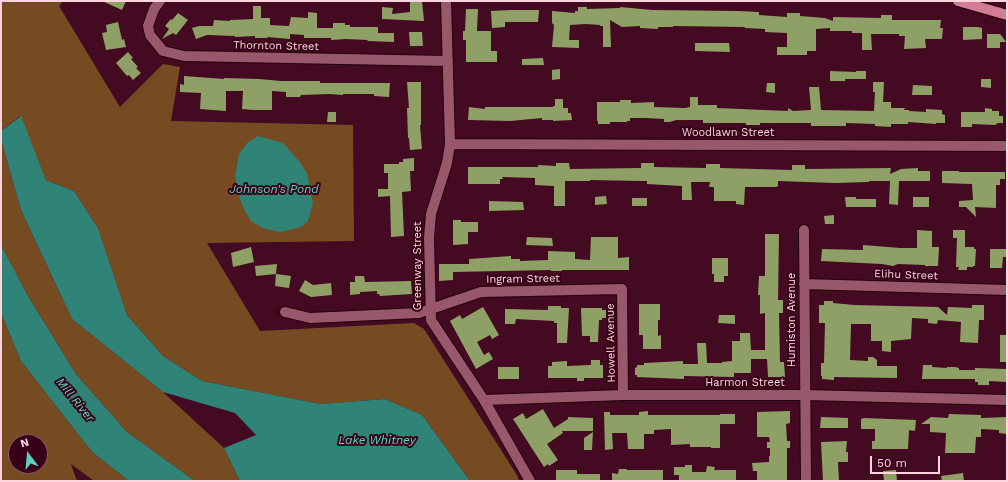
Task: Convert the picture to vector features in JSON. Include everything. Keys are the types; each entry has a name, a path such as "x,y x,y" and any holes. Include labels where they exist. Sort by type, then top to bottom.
{"main road":[{"path":"958,1 1007,15"}],"street":[{"name":"Thornton Street","path":"160,1 154,9 148,26 150,35 163,51 184,56 448,61"},
{"name":"Greenway Street","path":"446,1 450,144 447,163 431,214 429,238 431,320 484,400 530,481"},
{"name":"Woodlawn Street","path":"450,144 1007,146"},
{"name":"Humiston Avenue","path":"804,230 806,481"},
{"name":"Elihu Street","path":"804,284 1007,290"},
{"name":"Ingram Street","path":"285,312 310,318 418,313 481,292 622,290"},
{"name":"Howell Avenue","path":"622,290 624,395"},
{"name":"Harmon Street","path":"484,400 624,395 805,395 1007,400"}],"shaded area":[{"path":"4,1 63,1 59,6 120,107 163,64 180,67 171,121 353,125 354,241 207,243 260,331 414,323 424,329 517,475 519,481 470,481 422,415 385,399 321,404 202,381 163,356 127,315 98,228 74,191 46,180 20,116 1,131 1,4"},
{"path":"1,139 21,210 72,319 163,392 224,448 240,481 195,481 127,432 76,374 28,296 1,245"},
{"path":"1,313 21,361 92,452 129,481 94,481 71,464 77,481 1,481"}],"water":[{"name":"Lake Whitney","path":"21,116 46,180 74,191 98,228 127,315 163,356 202,381 321,404 385,399 422,415 470,481 240,481 224,448 256,435 235,413 163,392 72,319 21,210 1,139 1,131"},
{"name":"Johnson's Pond","path":"258,136 283,143 307,173 313,203 308,221 301,227 280,232 263,228 251,221 244,209 240,199 235,176 239,154 248,142"},
{"name":"Mill River","path":"1,245 28,296 76,374 127,432 195,481 129,481 92,452 21,361 1,313"}],"building":[{"path":"102,1 126,1 122,10"},
{"path":"410,1 422,1 424,21 382,19 382,7 393,8 392,14 410,12"},
{"path":"253,6 261,6 261,18 270,18 270,25 289,26 291,17 308,18 308,12 317,13 317,28 333,28 333,23 345,23 345,25 350,25 350,27 378,27 378,33 394,33 394,42 304,38 304,35 290,34 290,39 267,37 268,38 255,38 255,36 235,37 207,35 196,39 192,28 199,26 213,26 214,20 230,21 253,19"},
{"path":"578,7 587,7 587,9 620,7 652,10 759,12 759,15 787,17 787,13 800,13 800,16 825,18 833,21 833,17 881,18 881,15 892,15 892,20 941,20 940,28 943,28 942,39 925,39 926,48 904,49 905,36 899,36 899,34 871,34 872,50 862,50 862,33 852,33 852,31 830,31 830,28 816,29 816,51 807,51 807,55 777,55 777,47 787,47 787,33 765,32 765,29 745,27 673,26 658,27 658,29 640,28 640,26 622,27 610,20 611,47 603,47 603,26 586,24 570,25 569,40 579,40 579,48 552,47 554,25 552,23 552,11 575,13 575,11 578,11"},
{"path":"466,9 478,9 477,31 491,31 491,51 497,51 497,62 466,62 466,40 463,40 463,31 465,31"},
{"path":"539,10 538,22 505,22 505,27 492,28 491,11"},
{"path":"178,13 188,20 176,35 173,33 162,39 169,29 165,26"},
{"path":"118,22 122,40 124,39 126,47 106,50 102,33 107,32 106,25"},
{"path":"963,27 982,28 982,39 963,40"},
{"path":"409,32 422,32 423,46 410,46"},
{"path":"987,34 1000,34 1006,42 1000,42 1000,48 987,48"},
{"path":"695,43 729,43 730,52 695,51"},
{"path":"128,52 133,58 131,59 138,67 136,68 141,73 133,80 129,75 127,76 116,63"},
{"path":"543,58 544,65 522,65 522,59"},
{"path":"560,69 560,79 552,80 552,70"},
{"path":"830,71 866,71 866,79 830,81"},
{"path":"184,76 224,79 320,81 320,83 390,83 389,97 374,96 374,94 330,94 286,97 286,92 272,91 272,110 242,109 243,91 226,91 226,111 200,109 201,93 180,92 180,84 184,85"},
{"path":"981,79 991,79 991,88 981,87"},
{"path":"407,82 421,82 420,125 422,149 410,150 408,138 407,108 409,108"},
{"path":"873,82 884,82 883,102 891,102 891,108 905,108 904,110 926,112 926,109 942,110 942,114 945,115 945,123 936,124 908,122 908,124 891,124 891,127 875,126 875,124 846,123 846,126 811,126 811,123 760,123 760,125 746,125 746,123 703,123 703,120 676,120 664,122 664,119 645,118 630,118 630,121 627,122 610,122 610,124 598,124 597,121 597,102 620,102 620,100 631,100 631,103 654,102 654,107 685,108 690,107 690,97 698,97 698,105 717,105 717,108 788,111 788,108 793,111 811,110 809,87 819,87 821,110 874,111 875,92 873,92"},
{"path":"767,83 775,83 775,93 766,92"},
{"path":"913,85 932,86 932,95 912,95"},
{"path":"555,99 563,99 563,108 568,108 568,113 571,113 572,120 553,121 542,120 542,118 510,121 468,120 469,107 485,109 485,107 553,107 555,106"},
{"path":"985,108 992,109 992,111 999,111 999,116 1003,116 1003,123 998,123 995,125 972,124 972,127 961,127 961,112 985,112"},
{"path":"328,112 336,112 336,122 327,122"},
{"path":"414,158 414,171 410,171 411,191 402,192 404,236 391,237 390,196 378,197 378,189 388,189 388,173 384,173 384,164 399,164 399,162 403,162 403,159"},
{"path":"556,163 569,163 570,169 641,168 641,163 654,163 654,167 706,168 706,164 720,164 720,168 792,170 792,165 805,165 805,169 891,168 890,174 901,169 918,168 918,171 930,171 930,181 899,181 898,205 889,204 890,181 835,183 778,181 778,186 776,187 745,187 744,205 736,204 736,201 714,201 714,187 709,187 710,182 691,182 692,200 682,200 682,186 647,184 647,181 565,181 565,206 554,206 554,186 535,185 535,178 502,177 503,179 500,179 500,184 468,184 468,167 538,167 538,165 556,166"},
{"path":"942,171 1005,172 1005,179 1000,179 1000,185 996,185 996,208 975,207 976,217 966,207 959,207 959,201 973,200 972,184 942,183"},
{"path":"606,196 607,204 595,205 595,197"},
{"path":"845,197 856,197 856,199 876,199 876,207 846,207"},
{"path":"913,197 929,197 929,207 913,207"},
{"path":"632,198 647,198 647,206 632,206"},
{"path":"489,201 523,202 524,210 489,211"},
{"path":"834,215 834,224 825,224 824,216"},
{"path":"453,220 461,220 461,222 478,222 478,232 468,232 468,244 453,245"},
{"path":"917,230 932,231 932,247 939,247 938,266 898,264 893,266 882,264 821,261 822,249 863,250 863,245 917,248"},
{"path":"953,230 965,230 965,247 974,247 974,249 976,249 975,266 967,267 967,270 958,270 959,267 956,267 957,238 953,238"},
{"path":"765,234 779,234 778,300 783,300 783,313 779,313 780,362 784,362 785,377 768,377 767,359 751,359 751,373 734,373 734,377 684,376 684,379 637,377 637,375 635,375 635,368 637,365 644,365 644,363 683,361 683,364 698,364 697,343 706,343 707,363 732,361 732,341 740,341 740,333 750,333 751,350 765,350 765,313 760,314 760,295 758,295 759,276 765,276"},
{"path":"527,237 552,238 553,246 526,245"},
{"path":"591,237 618,237 618,258 629,257 629,270 453,272 453,280 439,281 439,264 469,264 469,259 511,256 511,259 520,259 520,261 548,260 548,251 575,252 575,259 590,260"},
{"path":"251,247 254,262 233,267 231,253"},
{"path":"990,249 1007,249 1007,257 1003,257 1002,268 990,268"},
{"path":"712,258 728,258 728,276 724,276 724,282 714,282 714,274 712,274"},
{"path":"277,264 276,274 256,276 255,266"},
{"path":"276,274 291,276 289,288 275,286"},
{"path":"355,276 364,276 365,282 411,281 412,294 380,296 377,294 377,291 360,292 360,294 350,295 350,282 355,282"},
{"path":"305,280 313,285 331,283 332,295 311,297 299,291"},
{"path":"824,301 854,305 938,307 947,315 948,307 972,308 972,305 984,305 984,320 979,320 978,343 960,342 961,322 938,320 937,324 928,323 928,319 912,318 911,339 891,341 891,352 882,351 882,341 871,341 871,324 851,324 850,360 868,361 868,357 873,357 877,360 877,366 897,366 897,378 834,377 834,380 822,379 821,363 824,363 825,323 819,323 819,305 824,305"},
{"path":"639,304 660,304 658,336 661,335 661,349 643,349 643,335 639,335"},
{"path":"548,306 561,306 561,308 569,308 567,343 557,343 557,323 554,323 554,321 516,319 515,324 505,324 505,309 548,310"},
{"path":"483,307 499,335 492,339 490,335 477,342 484,355 489,352 493,359 476,369 450,321 460,315 462,319"},
{"path":"581,308 602,308 602,310 606,310 606,318 599,320 598,342 590,342 590,336 582,336"},
{"path":"719,315 735,315 735,324 718,323"},
{"path":"1000,335 1007,335 1007,362 1000,362"},
{"path":"591,360 600,360 600,365 603,365 603,378 584,378 584,381 577,381 577,378 548,378 548,366 552,366 552,362 567,361 567,366 591,365"},
{"path":"923,365 947,368 955,367 959,368 959,370 975,370 975,368 1007,369 1007,382 989,381 989,385 978,385 978,382 975,382 975,379 922,379"},
{"path":"498,367 519,367 519,379 498,379"},
{"path":"543,409 554,428 568,419 568,417 593,418 593,431 562,431 563,433 547,444 558,460 549,466 548,464 544,467 513,419 523,413 526,419"},
{"path":"648,411 648,415 735,414 735,424 720,424 720,448 690,447 690,444 671,445 671,429 654,430 654,434 644,434 644,449 628,449 627,433 612,433 613,449 605,450 604,412 610,412 610,415 639,415 639,412"},
{"path":"790,411 790,423 786,424 787,441 790,441 790,448 787,448 787,481 757,481 757,471 753,471 752,463 769,462 770,448 767,448 767,442 770,442 769,437 757,437 757,412"},
{"path":"949,414 981,415 981,418 1007,417 1007,434 999,433 999,430 981,429 981,437 976,437 975,453 945,453 946,433 930,432 930,424 921,424 931,417 948,418"},
{"path":"821,417 848,418 848,428 820,428"},
{"path":"861,419 916,420 915,431 909,430 908,449 872,449 872,441 875,441 875,429 861,429"},
{"path":"593,432 592,450 584,450 584,438"},
{"path":"847,441 846,452 848,452 848,462 838,462 839,481 823,481 821,442"},
{"path":"685,465 692,465 692,472 706,472 707,466 715,467 714,470 736,470 736,481 679,481 679,475 674,475 674,467 685,467"},
{"path":"619,469 663,470 663,481 612,481 612,473 618,474"},
{"path":"556,470 577,470 577,474 600,474 600,481 556,481"},
{"path":"896,470 897,481 884,481 883,471"},
{"path":"963,473 964,481 942,481 941,476"}]}
